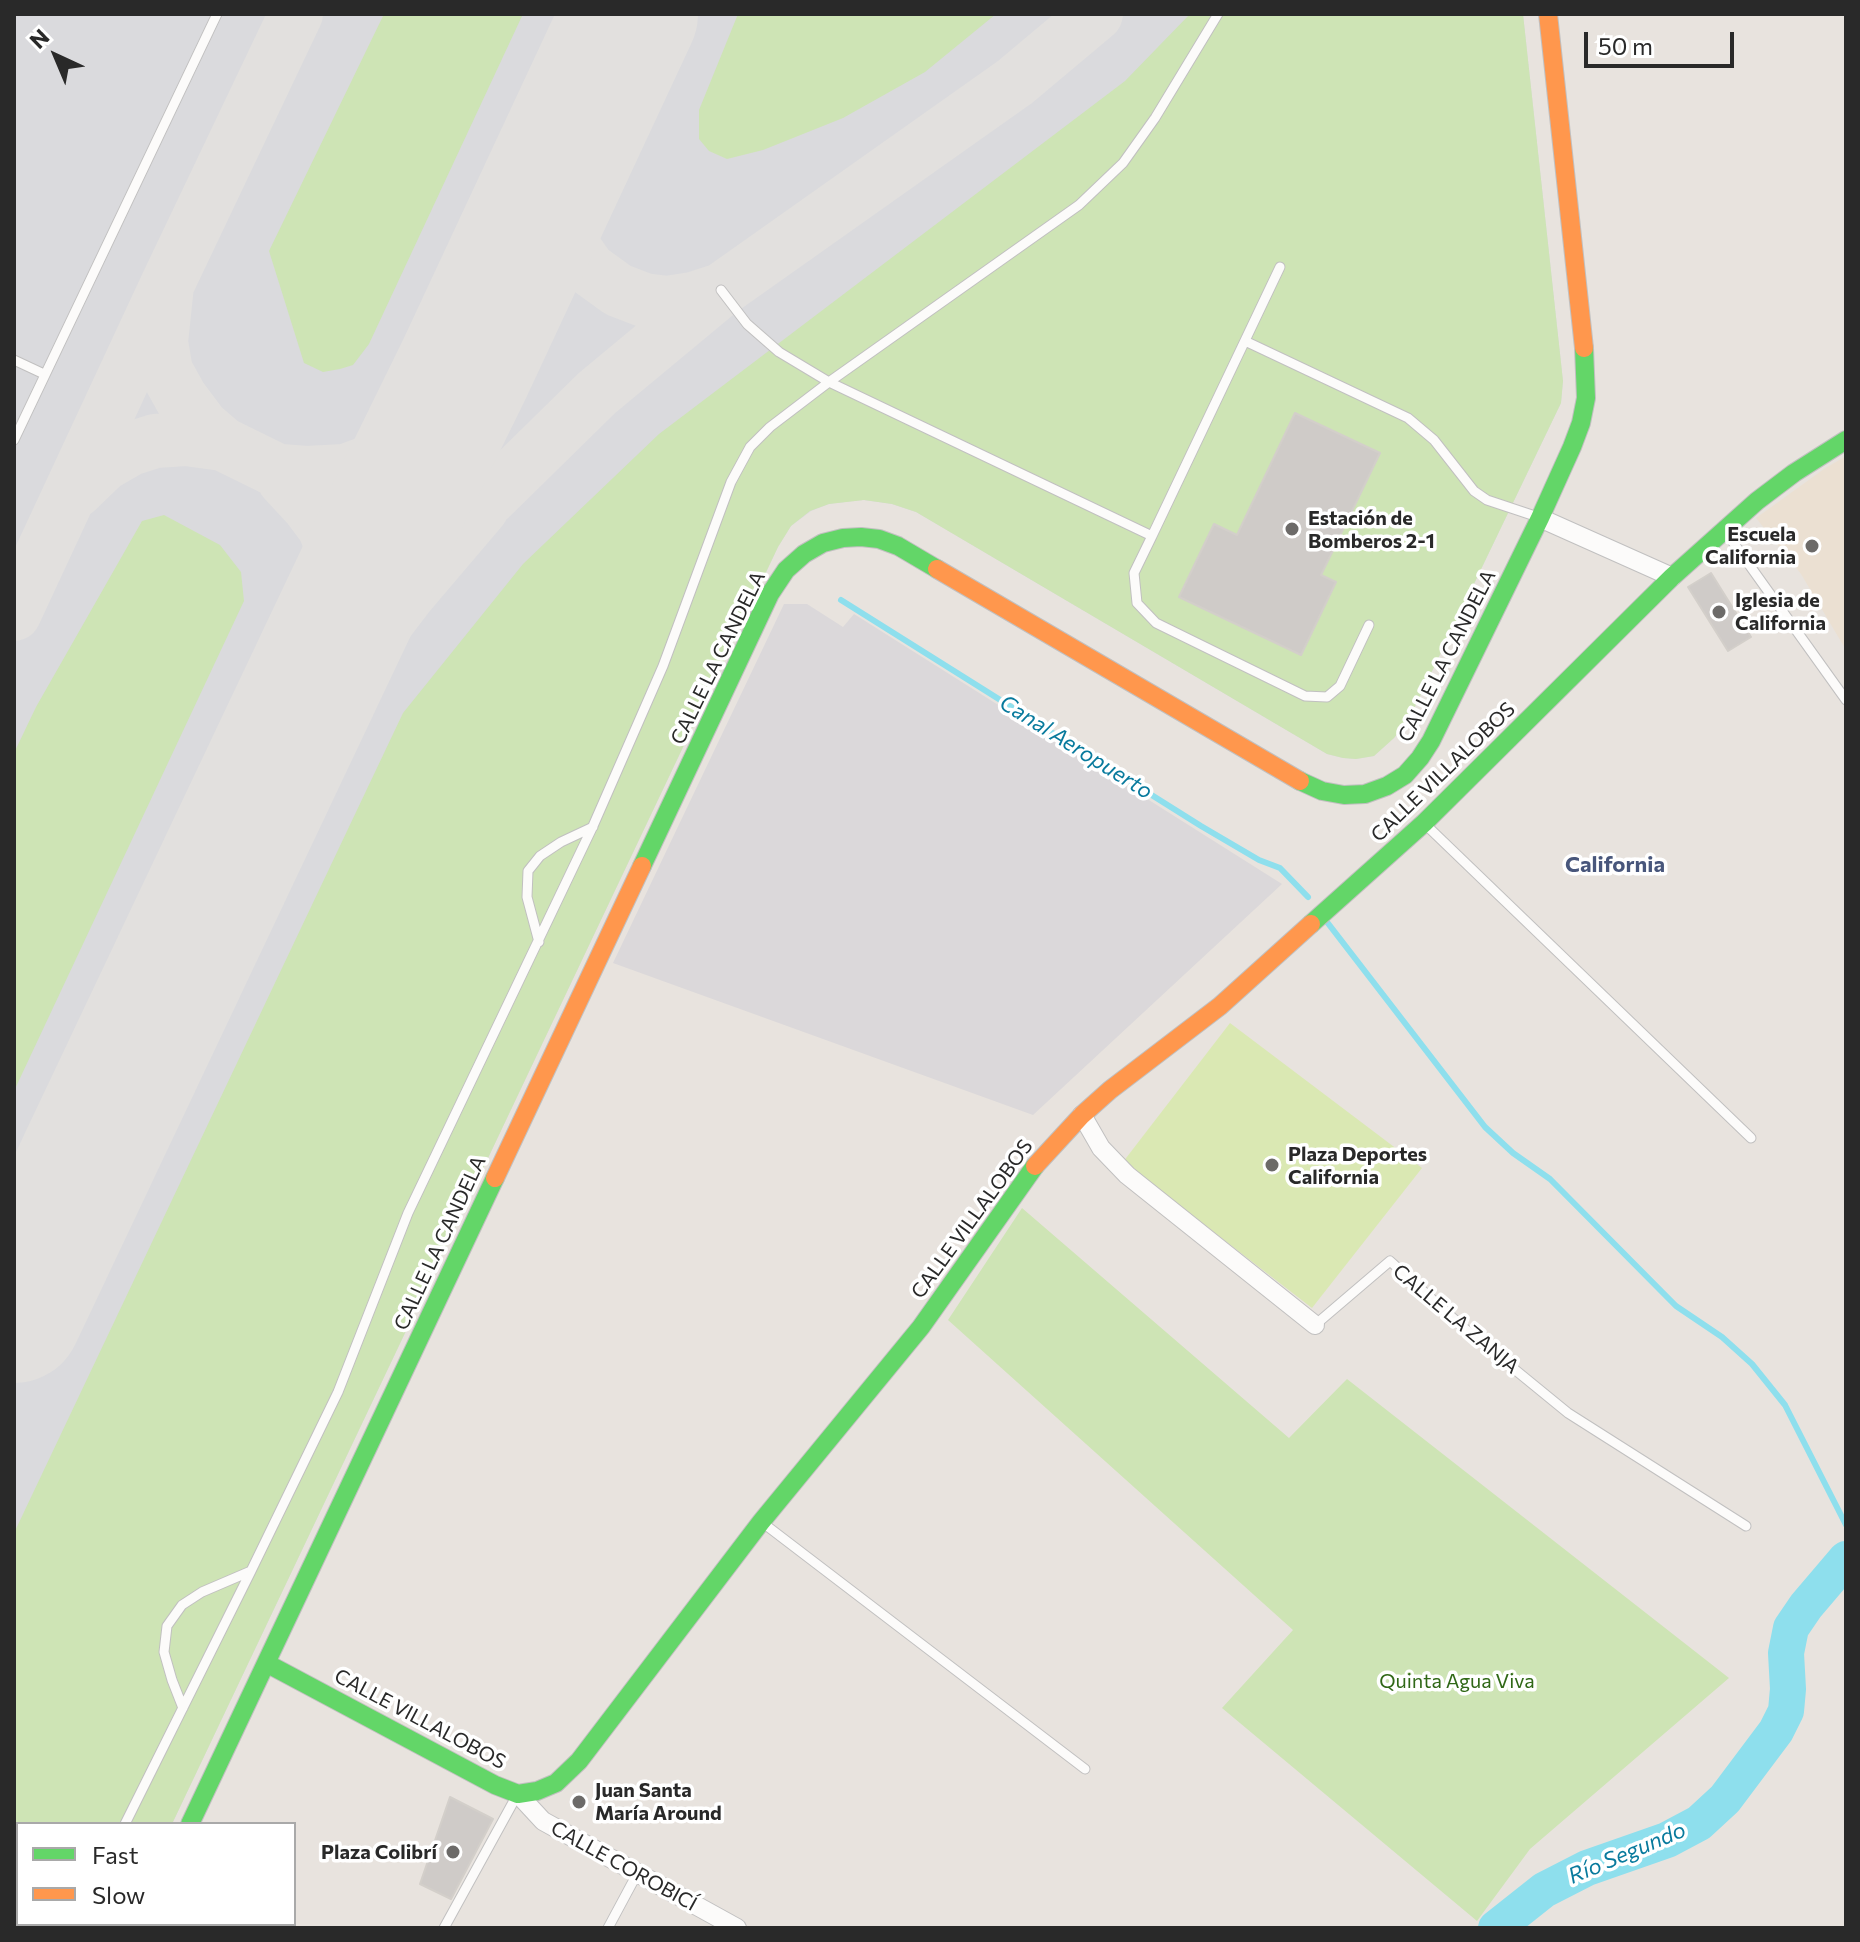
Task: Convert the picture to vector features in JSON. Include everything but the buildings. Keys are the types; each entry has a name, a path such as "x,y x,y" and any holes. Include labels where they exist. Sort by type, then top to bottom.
{"street":[{"name":"CALLE LA CANDELA","path":"191,1822 770,594 786,570 804,554 823,543 852,537 879,539 898,546 1301,782 1322,791 1344,795 1365,794 1405,775 1420,758 1540,518 1572,447 1586,398 1586,369 1548,14"},
{"name":"CALLE VILLALOBOS","path":"266,1663 495,1785 518,1794 537,1791 556,1783 579,1761 761,1522 921,1327 1036,1164 1082,1115 1220,1006 1424,823 1672,577 1770,491 1846,440"},
{"path":"1540,518 1672,577"},
{"name":"CALLE LA ZANJA","path":"1082,1115 1101,1148 1127,1175 1315,1325"},
{"name":"CALLE COROBICÍ","path":"518,1794 543,1821 737,1928"}],"lane":[{"path":"14,440 217,14"},
{"path":"126,1822 338,1392 408,1213 539,942 663,666 731,482 750,447 770,427 829,382 1079,205 1123,163 1155,118 1218,14"},
{"path":"1280,267 1134,573 1137,603 1156,623 1305,696 1327,697 1340,686 1369,625"},
{"path":"721,290 747,324 779,352 829,382 1152,536"},
{"path":"1245,341 1408,418 1434,440 1474,491 1487,500 1540,518"},
{"path":"14,360 44,374"},
{"path":"1725,531 1846,700"},
{"path":"1424,823 1751,1138"},
{"path":"539,942 527,897 528,871 540,856 593,826"},
{"name":"CALLE LA ZANJA","path":"1315,1325 1390,1261 1464,1328 1568,1413 1746,1526"},
{"path":"761,1522 1085,1769"},
{"path":"183,1708 164,1652 167,1626 182,1605 202,1592 251,1571"},
{"path":"444,1928 518,1794"},
{"path":"608,1928 637,1874"}],"shaded area":[{"path":"14,14 1523,14 1563,381 1561,403 1409,719 1374,756 1356,759 1327,754 916,512 892,504 863,500 829,504 811,511 791,526 778,547 173,1822 16,1822 16,1926 122,1928 14,1928"},
{"name":"Escuela California","path":"1846,456 1846,650 1801,574 1756,518"},
{"path":"784,604 807,604 843,627 854,614 1282,884 1033,1115 613,963"}],"green space":[{"path":"384,14 523,14 369,344 353,365 323,372 304,363 269,251"},
{"path":"738,14 996,14 925,72 843,118 763,150 727,159 709,151 699,139 699,110"},
{"path":"1190,14 1523,14 1563,381 1561,403 1409,719 1374,756 1356,759 1327,754 916,512 864,500 829,504 810,511 791,526 778,547 173,1822 16,1822 16,1926 122,1928 14,1928 14,1533 403,713 523,564 659,434 1125,81"},
{"path":"164,515 220,545 241,572 244,601 14,1091 14,753 36,707 142,521"},
{"name":"Plaza Deportes California","path":"1230,1023 1422,1168 1312,1308 1123,1162"},
{"name":"Quinta Agua Viva","path":"1022,1208 1289,1438 1347,1379 1729,1678 1530,1849 1477,1921 1222,1708 1293,1630 948,1320"}],"waterway":[{"name":"Canal Aeropuerto","path":"841,600 1201,826 1259,860 1280,868 1308,897"},
{"path":"1327,922 1485,1127 1513,1153 1550,1179 1676,1306 1722,1337 1752,1364 1785,1405 1846,1525"},
{"name":"Río Segundo","path":"1496,1928 1544,1890 1587,1868 1667,1840 1699,1823 1725,1799 1776,1731 1786,1711 1786,1653 1791,1628 1846,1559"}],"taxiway":[{"path":"14,614 296,14"},
{"path":"167,285 161,342 166,371 202,426 223,444 388,525 436,527 464,516 490,498 597,393 721,290 1015,82 1096,14"},
{"path":"555,174 561,212 572,245 589,269 618,290 644,300 667,303 721,290"},
{"path":"281,471 345,471 386,456 422,427 465,368"},
{"path":"76,491 104,464 130,449 155,441 186,439 223,444"},
{"path":"284,480 324,527 336,557 342,588 337,635"},
{"path":"245,827 359,659 408,595 482,508"}],"runway":[{"path":"14,1315 630,14"}],"traffic: fast":[{"path":"1300,781 1322,791 1344,795 1365,794 1405,775 1420,758 1540,518 1572,447 1586,398 1584,348"},
{"path":"1311,924 1424,823 1672,577 1757,501 1846,440"},
{"path":"642,866 770,594 786,570 823,543 861,537 898,546 937,569"},
{"path":"266,1663 495,1785 518,1794 537,1791 556,1783 579,1761 761,1522 921,1327 1035,1166"},
{"path":"191,1822 495,1178"}],"traffic: slow":[{"path":"1548,14 1584,348"},
{"path":"937,569 1300,781"},
{"path":"495,1178 642,866"},
{"path":"1035,1166 1110,1090 1220,1006 1311,924"}],"place":[{"name":"Estación de Bomberos 2-1","path":"1292,529"},
{"name":"Escuela California","path":"1812,546"},
{"name":"Iglesia de California","path":"1719,612"},
{"name":"Plaza Deportes California","path":"1272,1165"},
{"name":"Juan Santa María Around","path":"579,1802"},
{"name":"Plaza Colibrí","path":"453,1852"}],"district":[{"name":"California","path":"1615,865"}]}
